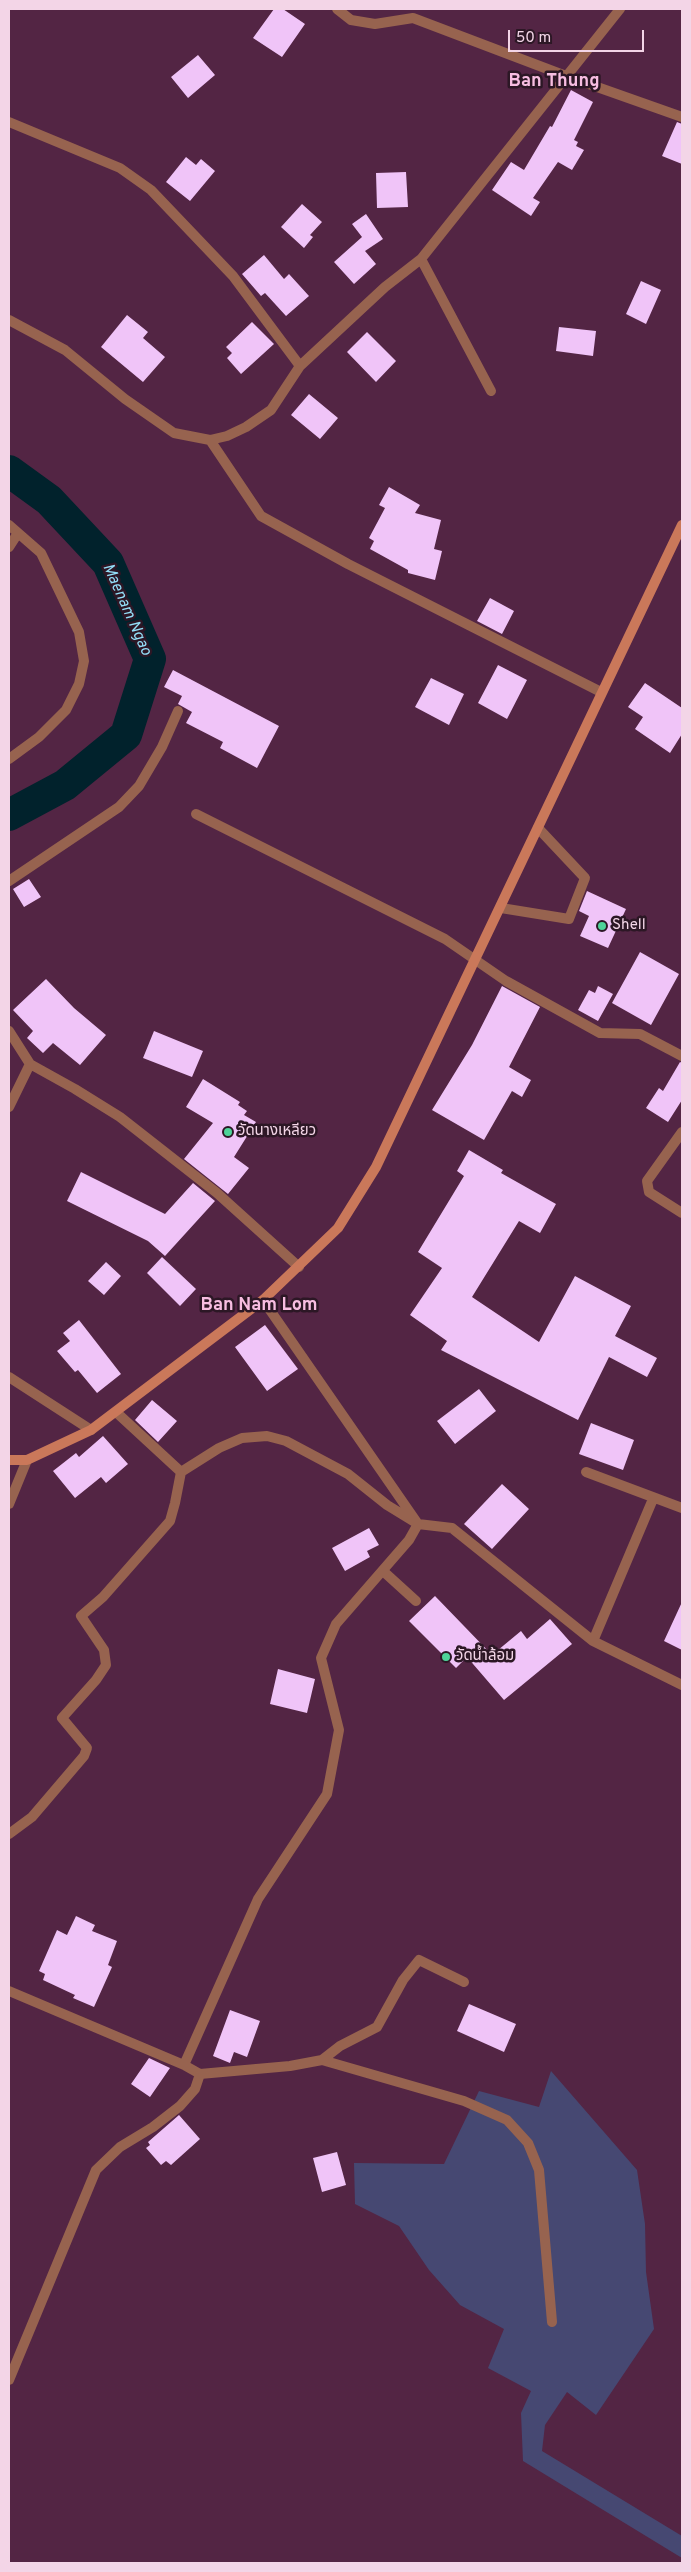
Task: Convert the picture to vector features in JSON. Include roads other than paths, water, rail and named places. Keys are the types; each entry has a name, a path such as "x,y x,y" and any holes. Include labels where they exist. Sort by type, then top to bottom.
{"main road":[{"path":"9,1460 27,1460 91,1430 263,1300 338,1228 376,1167 473,960 501,908 682,525"}],"street":[{"path":"338,9 351,20 375,24 414,14 566,76 682,117"},
{"path":"9,320 65,350 125,399 174,433 210,440 227,436 246,427 271,410 300,366 385,286 421,259 620,9"},
{"path":"9,122 120,168 151,190 233,276 300,366"},
{"path":"421,259 491,391"},
{"path":"210,440 261,516 348,564 602,692"},
{"path":"9,525 41,553 79,632 84,661 79,684 66,710 39,736 9,759"},
{"path":"9,547 18,533"},
{"path":"9,881 119,807 139,786 162,747 178,711"},
{"path":"196,814 445,940 506,982 600,1034 640,1034 682,1056"},
{"path":"501,908 569,919 585,878 538,828"},
{"path":"9,1032 30,1064 120,1117 217,1193 299,1266"},
{"path":"9,1107 30,1064"},
{"path":"682,1132 647,1181 649,1192 682,1214"},
{"path":"263,1300 418,1524"},
{"path":"9,1377 91,1430"},
{"path":"116,1412 181,1472"},
{"path":"9,1834 32,1817 84,1756 87,1748 62,1718 96,1680 106,1664 104,1650 82,1616 103,1597 170,1520 176,1503 181,1472 219,1448 242,1438 267,1436 286,1441 348,1474 387,1505 418,1524 452,1528 593,1641 682,1685"},
{"path":"9,1504 27,1460"},
{"path":"586,1472 682,1508"},
{"path":"593,1641 654,1499"},
{"path":"184,2065 258,1900 328,1794 339,1730 321,1658 336,1624 409,1540 418,1524"},
{"path":"382,1571 416,1601"},
{"path":"322,2060 340,2046 377,2028 403,1980 419,1960 464,1982"},
{"path":"9,1991 184,2065 200,2074 290,2066 322,2060 464,2101 507,2120 528,2143 540,2170 552,2322"},
{"path":"9,2380 96,2170 120,2147 152,2127 180,2106 194,2089 200,2074"}],"waterway":[{"name":"Maenam Ngao","path":"9,471 49,500 108,563 150,659 126,735 65,785 9,815"}],"place":[{"name":"Shell","path":"602,926"},
{"name":"วัดนางเหลียว","path":"228,1132"},
{"name":"วัดน้ำล้อม","path":"446,1657"}],"district":[{"name":"Ban Thung","path":"554,82"},
{"name":"Ban Nam Lom","path":"259,1306"}]}
